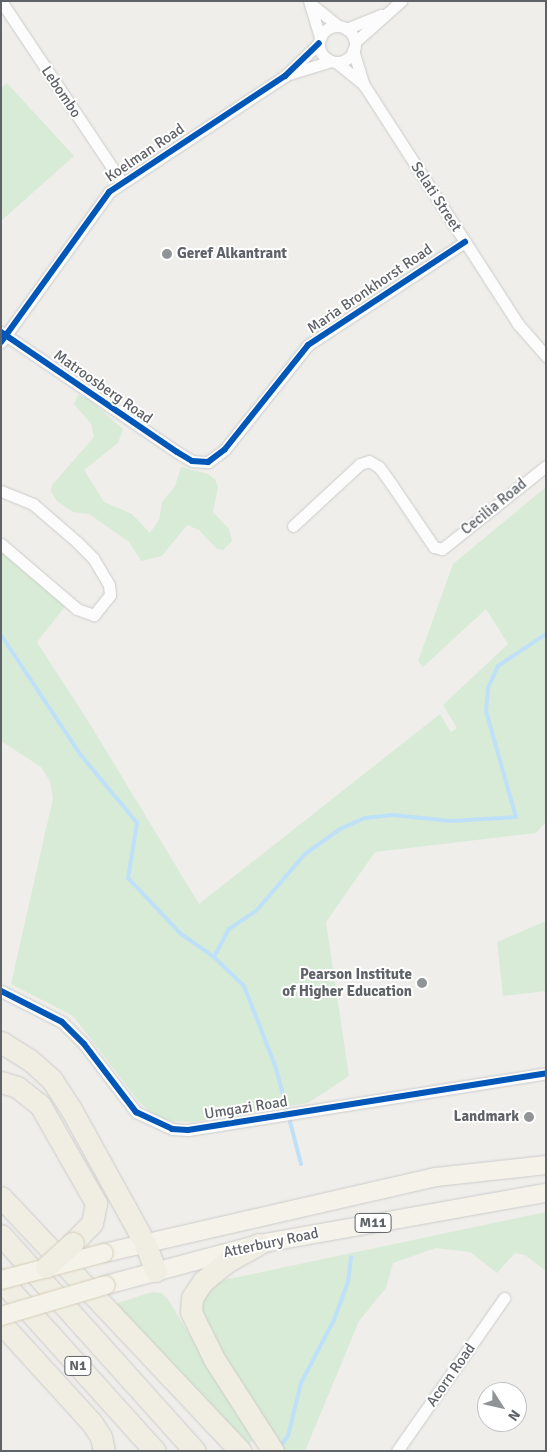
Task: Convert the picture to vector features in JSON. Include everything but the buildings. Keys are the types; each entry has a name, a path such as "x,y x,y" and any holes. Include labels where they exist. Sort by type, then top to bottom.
{"highway":[{"path":"1,1042 30,1060 52,1080 72,1110 145,1242 156,1271"},
{"path":"1,1082 17,1087 40,1105 96,1203 92,1223 46,1267"},
{"path":"1,1197 240,1451"},
{"name":"N1","path":"1,1235 195,1451"},
{"path":"259,1244 228,1260 203,1281 192,1298 191,1312 214,1359 273,1451"},
{"name":"N1","path":"1,1280 154,1451"},
{"path":"1,1323 92,1423 101,1437 104,1451"},
{"path":"82,1323 157,1382 226,1451"}],"main road":[{"name":"Atterbury Road","path":"1,1280 145,1242 436,1176 546,1165"},
{"name":"Atterbury Road","path":"1,1316 156,1271 259,1244 546,1193"}],"street":[{"name":"Lebombo","path":"1,1 121,181"},
{"path":"310,2 322,54 333,61 346,59 354,46 382,15 400,1"},
{"path":"310,2 342,27 354,46"},
{"path":"320,41 327,29 342,27 382,15"},
{"name":"Koelman Road","path":"3,336 84,225 121,181 285,76 320,41"},
{"name":"Selati Street","path":"354,46 364,85 518,324 546,356"},
{"name":"Koelman Road","path":"285,76 333,61"},
{"name":"Selati Street","path":"333,61 364,85"},
{"name":"Maria Bronkhorst Road","path":"192,461 208,462 218,457 298,356 323,333 464,242"},
{"name":"Matroosberg Road","path":"3,336 192,461"},
{"name":"Cecilia Road","path":"293,526 360,464 369,461 379,467 434,547 442,549 546,466"},
{"path":"1,491 33,504 88,552 109,584 110,595 94,615 77,609 1,544"},
{"name":"Umgazi Road","path":"1,991 72,1030 124,1098 147,1119 172,1129 188,1130 546,1073"},
{"name":"Acorn Road","path":"397,1451 504,1298"}],"green space":[{"path":"7,83 74,156 1,221 1,88"},
{"path":"78,395 90,400 123,429 118,443 84,470 104,502 132,514 150,533 159,520 162,502 175,486 181,467 208,474 215,479 218,487 213,512 229,529 232,541 223,550 217,549 199,530 187,525 162,556 141,561 129,542 89,514 73,512 57,501 51,492 52,485 94,437 91,424 74,404"},
{"path":"546,487 546,822 536,833 375,852 326,922 349,1076 308,1103 192,1122 171,1121 153,1114 139,1102 73,1016 11,984 53,798 50,781 41,767 1,741 1,549 67,604 37,642 93,729 199,904 440,714 451,732 457,728 443,705 508,644 486,609 423,667 418,661 453,564"},
{"path":"546,921 546,991 503,996 497,942"},
{"path":"546,1212 546,1271 525,1255 515,1253 497,1273 470,1252 436,1248 393,1263 386,1288 359,1321 305,1451 281,1451 220,1355 200,1306 210,1288 224,1280"},
{"path":"152,1292 161,1293 168,1299 253,1441 249,1444 115,1304"}],"waterway":[{"path":"301,1164 276,1068 244,986 214,957 229,929 257,910 305,854 340,829 365,818 393,815 451,821 516,817 486,711 488,688 498,666 546,634"},
{"path":"1,635 80,754 137,823 128,878 181,934 214,957"},
{"path":"281,1445 288,1436 301,1383 334,1320 348,1282 351,1257"}],"cycle path":[{"path":"1,342 109,192 285,76 319,43"},
{"path":"1,332 177,452 192,461 208,462 225,449 308,345 465,242"},
{"path":"1,991 62,1022 84,1044 136,1112 172,1129 188,1130 546,1073"}],"place":[{"name":"Geref Alkantrant","path":"167,254"},
{"name":"Pearson Institute of Higher Education","path":"422,983"},
{"name":"Landmark","path":"529,1117"}]}
